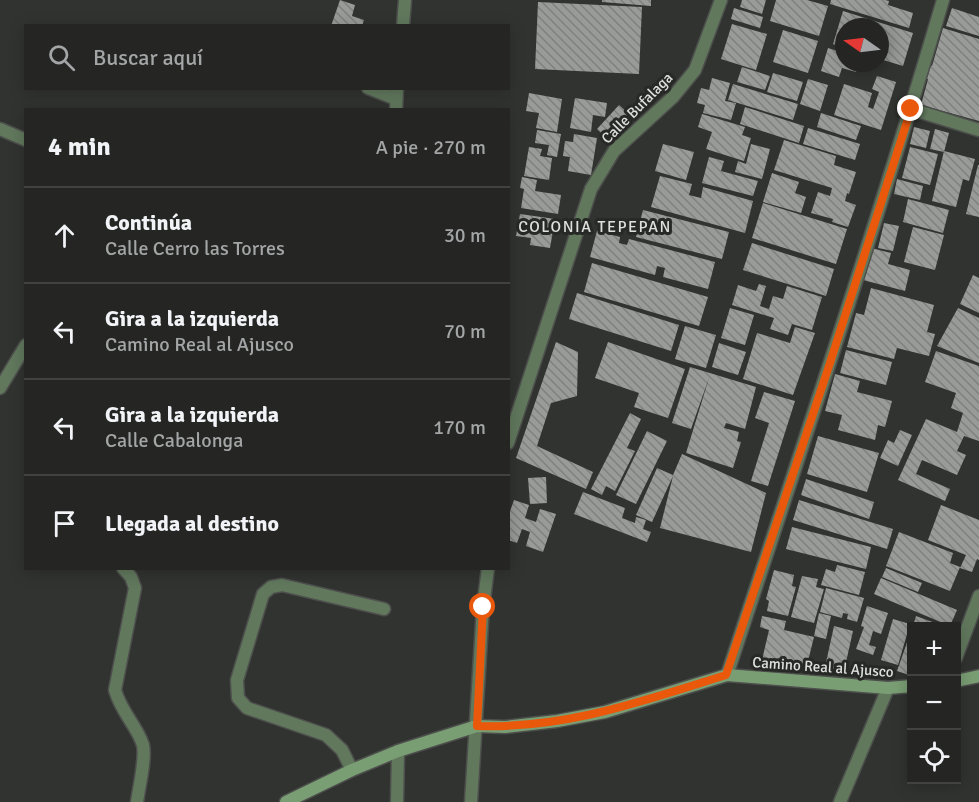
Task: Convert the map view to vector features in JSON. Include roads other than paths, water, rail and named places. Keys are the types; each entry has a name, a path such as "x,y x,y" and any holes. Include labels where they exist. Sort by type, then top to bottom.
{"street":[{"path":"403,24 405,0"},
{"name":"Calle Bufalaga","path":"510,436 591,189 614,151 673,98 695,70 721,0"},
{"path":"726,675 829,366 911,109 943,0"},
{"path":"373,90 396,99"},
{"path":"911,109 979,130"},
{"path":"0,129 24,139"},
{"path":"0,388 24,348"},
{"path":"125,570 131,577 135,588 116,690 119,704 141,739 144,749 137,802"},
{"path":"471,802 483,607 488,570"},
{"path":"352,770 342,750 326,735 247,708 238,698 237,680 263,594 271,587 282,585 384,609"},
{"path":"961,647 979,596"},
{"name":"Camino Real al Ajusco","path":"286,802 398,751 477,726 505,727 547,723 605,712 726,675 888,688 907,686"},
{"path":"961,680 979,676"},
{"path":"840,802 888,688"},
{"path":"397,802 398,751"}],"district":[{"name":"COLONIA TEPEPAN","path":"595,226"}]}
